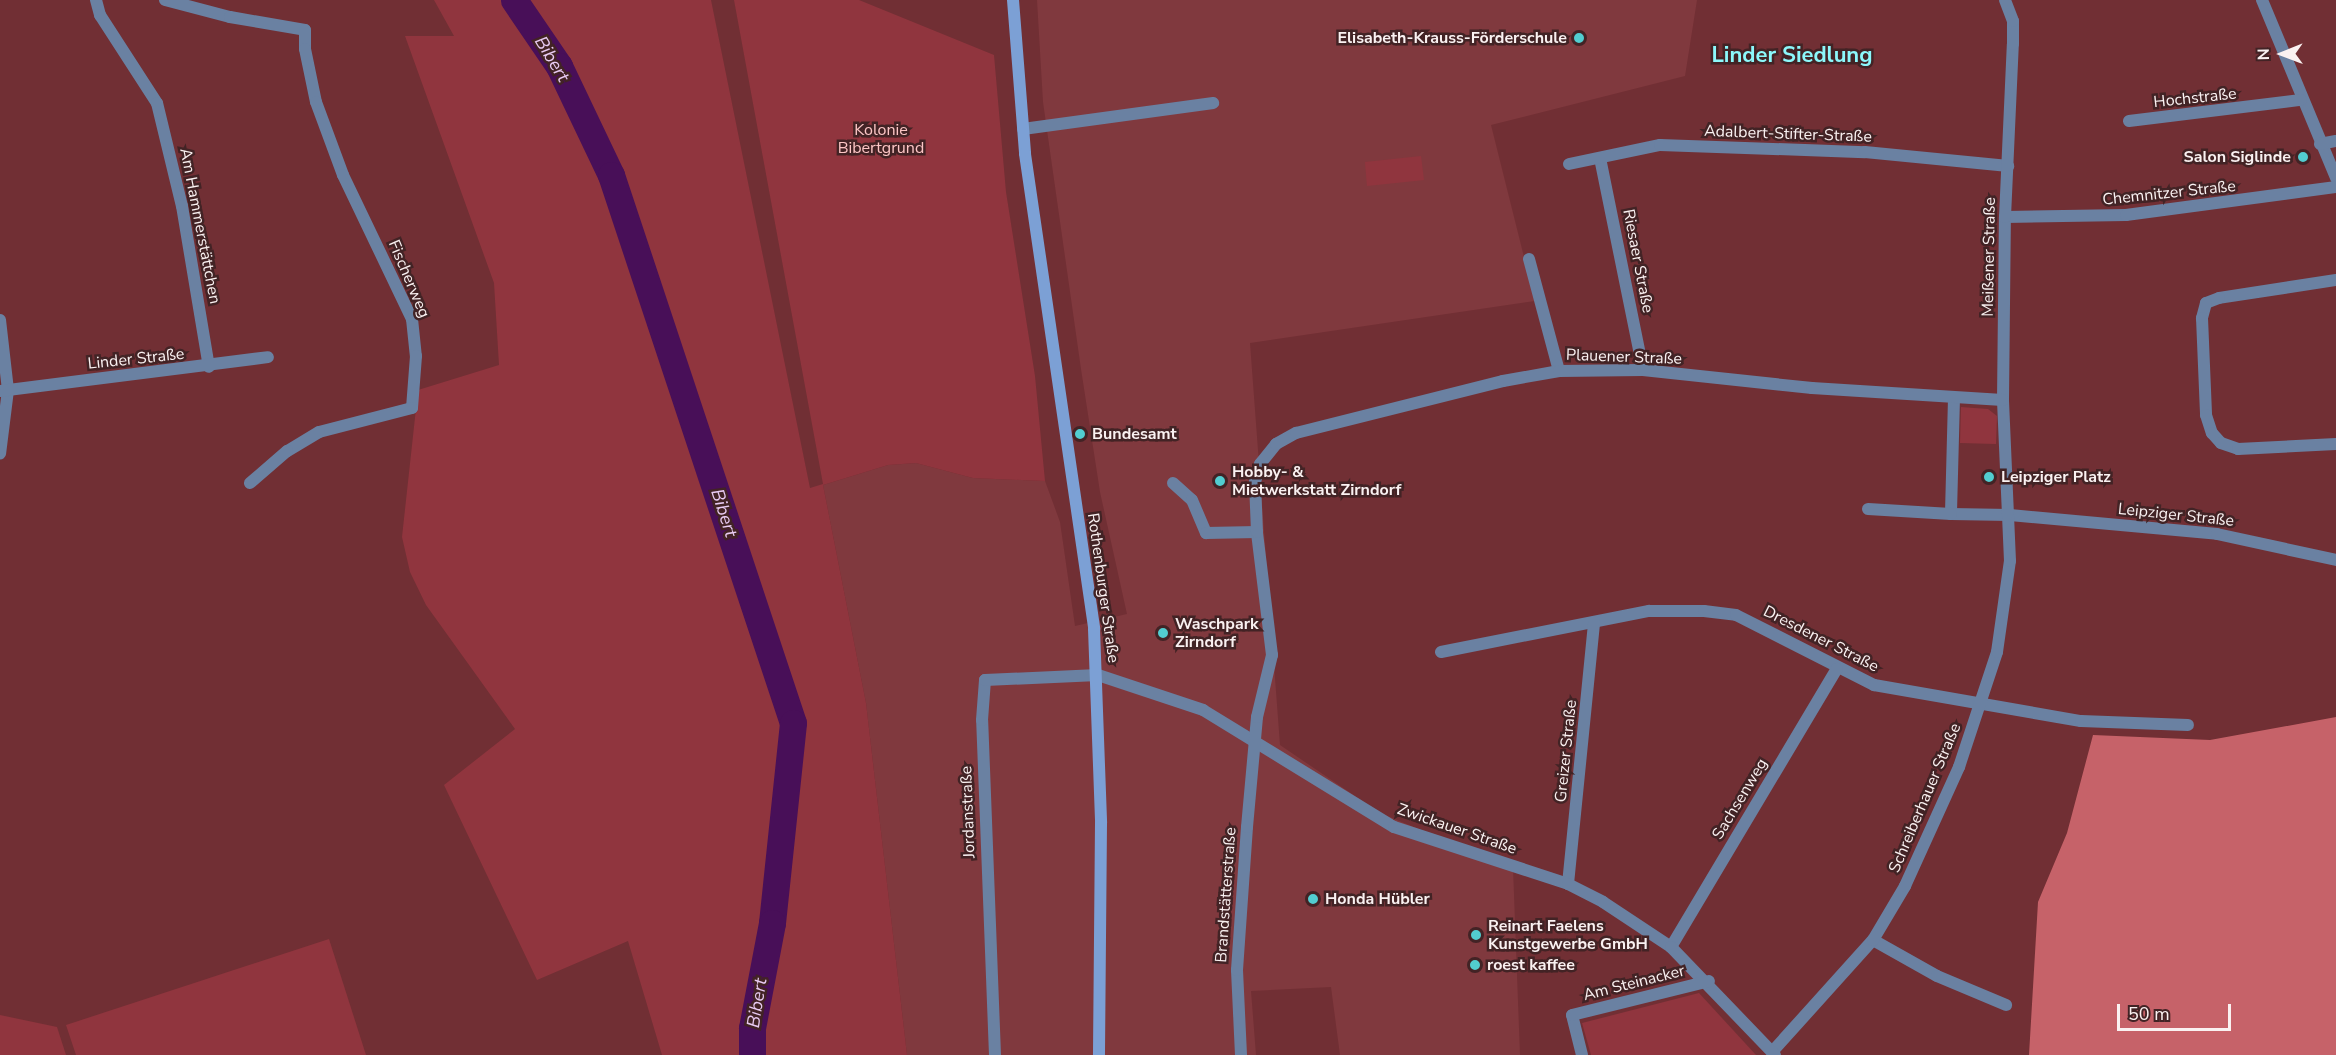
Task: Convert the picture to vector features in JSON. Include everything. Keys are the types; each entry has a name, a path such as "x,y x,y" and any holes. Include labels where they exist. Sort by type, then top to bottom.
{"main road":[{"name":"Rothenburger Straße","path":"1013,0 1023,129 1098,675 1101,823 1098,1055"}],"street":[{"name":"Am Hammerstättchen","path":"96,0 100,15 157,103 182,206 208,367"},
{"path":"165,0 209,6"},
{"name":"Meißener Straße","path":"2006,0 2013,32 2005,217 2003,400 2010,515"},
{"path":"2262,0 2301,100 2336,178"},
{"name":"Fischerweg","path":"209,6 305,30 304,50 320,112 343,175 412,319 416,356 412,408 319,432 287,451 250,483"},
{"name":"Hochstraße","path":"2129,121 2301,100"},
{"path":"1023,129 1213,103"},
{"path":"2320,144 2336,141"},
{"name":"Adalbert-Stifter-Straße","path":"1569,164 1660,144 1865,152 2008,166"},
{"name":"Riesaer Straße","path":"1600,158 1643,370"},
{"name":"Chemnitzer Straße","path":"2005,217 2126,215 2336,188"},
{"path":"1529,259 1559,371"},
{"path":"2336,280 2219,298 2206,303 2202,318 2206,415 2212,433 2222,443 2238,449 2336,444"},
{"path":"0,320 4,391 0,454"},
{"name":"Linder Straße","path":"4,391 208,367 268,357"},
{"name":"Plauener Straße","path":"1255,738 1272,655 1254,491 1260,464 1269,450 1289,435 1503,381 1559,371 1643,370 1954,398 2003,400"},
{"path":"1950,514 1954,398"},
{"path":"1173,483 1192,500 1206,533 1257,532"},
{"path":"1868,509 2010,515"},
{"name":"Leipziger Straße","path":"2010,515 2217,534 2336,560"},
{"name":"Schreiberhauer Straße","path":"1774,1053 1873,940 1929,837 1983,702 2007,598 2010,515"},
{"name":"Dresdener Straße","path":"1441,652 1648,611 1736,615 1837,669 1874,685 1983,702 2081,721 2188,725"},
{"name":"Greizer Straße","path":"1568,884 1594,622"},
{"name":"Sachsenweg","path":"1671,947 1837,669"},
{"name":"Zwickauer Straße","path":"1098,675 1173,698 1255,738 1394,827 1568,884 1671,947 1708,981 1774,1053"},
{"name":"Jordanstraße","path":"995,1055 982,720 985,680 1098,675"},
{"name":"Brandstätterstraße","path":"1241,1055 1237,970 1255,738"},
{"path":"1873,940 1937,976 2006,1005"},
{"name":"Am Steinacker","path":"1582,1055 1572,1015 1708,981"}],"shaded area":[{"path":"1037,0 1697,0 1685,76 1491,125 1535,301 1250,343 1280,745 1380,813 1513,868 1520,1055 1340,1055 1331,987 1251,991 1256,1055 907,1055 866,703 823,485 888,465 916,463 973,478 1045,481 1060,522 1075,626 1127,614 1100,492 1081,369 1043,102"},
{"path":"2336,717 2336,1055 2029,1055 2038,902 2067,833 2093,735 2210,740"}],"green space":[{"name":"Kolonie Bibertgrund","path":"434,0 711,0 810,488 823,484 734,0 859,0 994,55 1006,192 1035,376 1045,481 973,478 916,463 888,465 823,485 866,703 907,1055 662,1055 628,941 537,980 444,785 515,729 426,605 410,572 402,537 418,390 499,365 494,283 405,36 454,36"},
{"path":"1421,156 1424,180 1367,186 1365,162"},
{"path":"1961,407 1988,409 1997,416 1996,444 1960,443"},
{"path":"329,939 366,1055 76,1055 66,1025"},
{"path":"1699,993 1756,1055 1591,1055 1582,1023"},
{"path":"0,1015 57,1027 66,1055 0,1055"}],"waterway":[{"name":"Bibert","path":"514,0 559,66 611,175 793,723 772,923 752,1028 752,1055"}],"place":[{"name":"Elisabeth-Krauss-Förderschule","path":"1579,38"},
{"name":"Salon Siglinde","path":"2303,157"},
{"name":"Bundesamt","path":"1080,434"},
{"name":"Leipziger Platz","path":"1989,477"},
{"name":"Hobby- & Mietwerkstatt Zirndorf","path":"1220,481"},
{"name":"Waschpark Zirndorf","path":"1163,633"},
{"name":"Honda Hübler","path":"1313,899"},
{"name":"Reinart Faelens Kunstgewerbe GmbH","path":"1476,935"},
{"name":"roest kaffee","path":"1475,965"}],"district":[{"name":"Linder Siedlung","path":"1792,56"}]}
